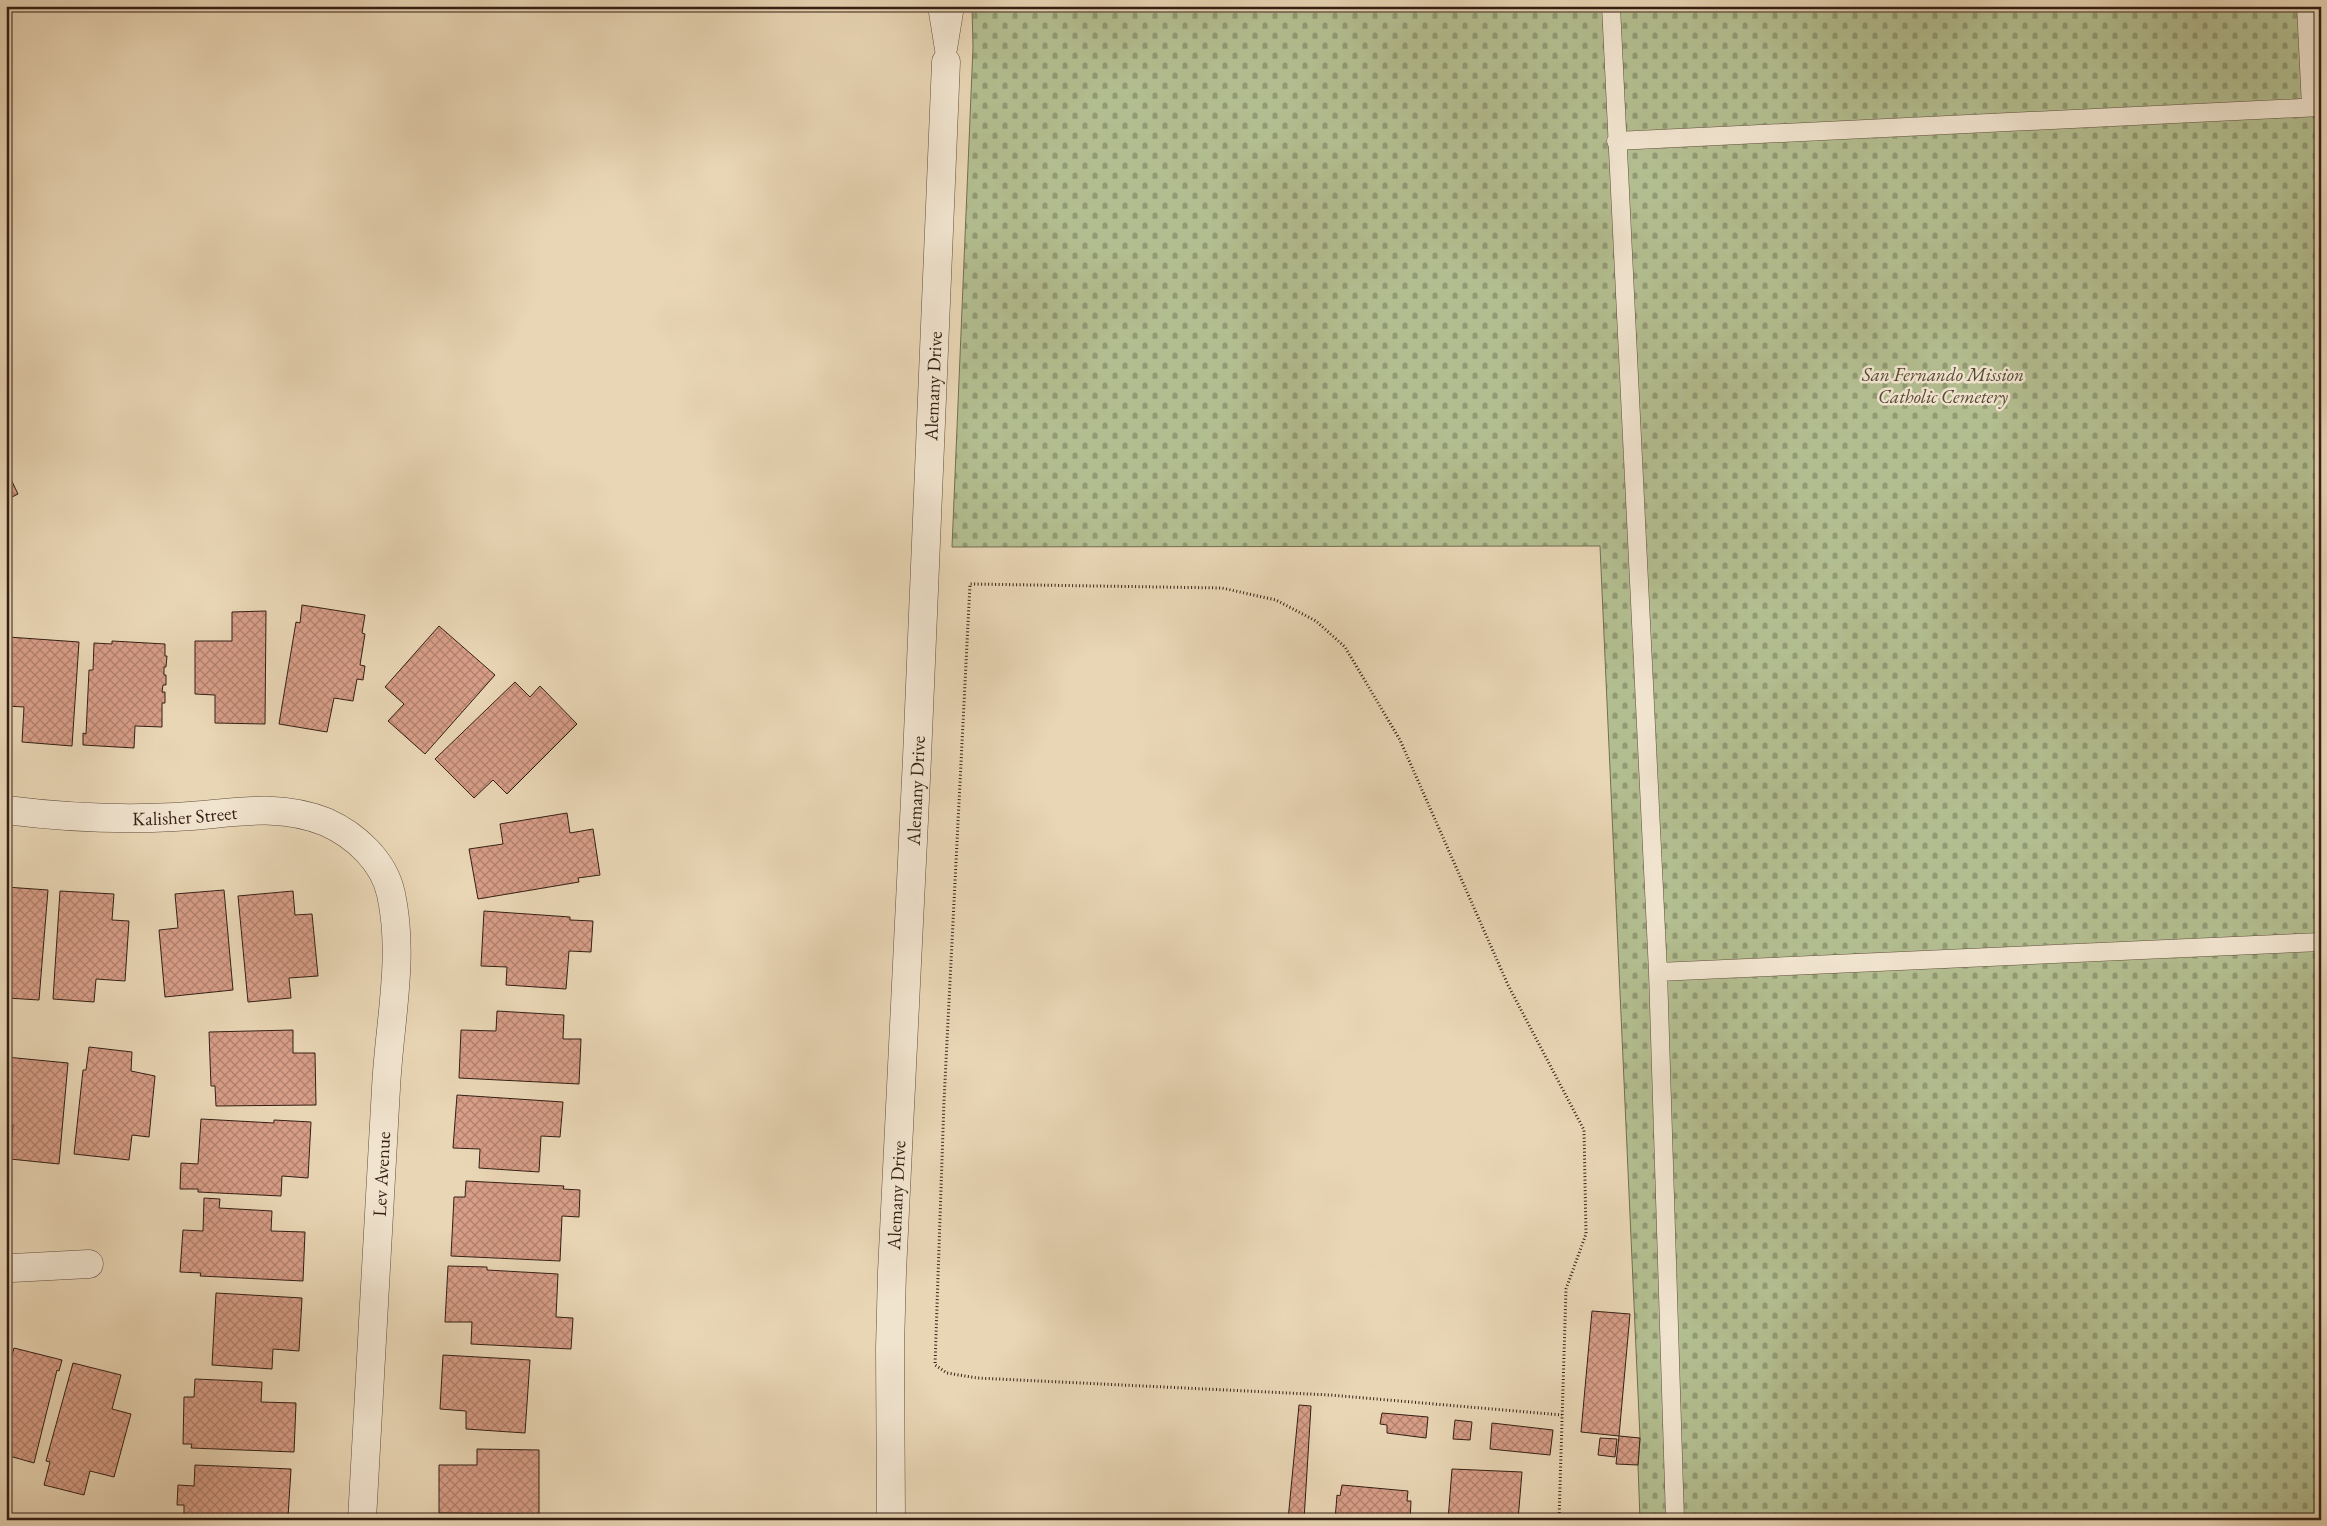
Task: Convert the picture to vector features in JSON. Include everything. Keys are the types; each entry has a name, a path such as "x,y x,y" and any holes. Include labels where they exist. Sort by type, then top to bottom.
{"street":[{"name":"Alemany Drive","path":"890,1520 892,1272 917,768 946,62"},
{"name":"Kalisher Street","path":"6,810 58,815 143,818 281,810 298,813 325,822 356,840"},
{"name":"Lev Avenue","path":"356,840 376,862 390,892 396,928 396,963 387,1053 362,1520"},
{"path":"6,1266 12,1268 89,1264"}],"lane":[{"path":"936,6 946,62"},
{"path":"946,62 955,6"},
{"path":"1611,6 1616,141 1658,972 1675,1520"},
{"path":"1616,141 2316,107 2306,6"},
{"path":"1658,972 2321,942"}],"path":[{"path":"1559,1520 1566,1289 1586,1234 1584,1130 1508,985 1400,740 1345,647 1316,621 1276,600 1222,588 970,584 944,1101 936,1365 947,1373 978,1378 1330,1395 1562,1415"}],"green space":[{"name":"San Fernando Mission Catholic Cemetery","path":"972,6 2321,6 2321,1520 1640,1520 1638,1465 1640,1438 1600,546 952,547 973,47"}],"building":[{"path":"8,473 18,494 6,500 6,474"},
{"path":"302,605 365,615 362,633 365,634 360,665 365,666 363,680 357,679 353,701 334,698 327,732 279,724 296,622 300,623"},
{"path":"266,611 265,724 215,723 215,695 195,694 195,641 232,641 232,612"},
{"path":"439,626 495,675 425,754 388,721 404,704 385,687"},
{"path":"8,637 79,642 72,746 22,742 24,707 6,706"},
{"path":"112,641 165,644 165,656 167,656 164,675 166,675 166,685 163,685 162,692 165,692 165,703 162,703 162,727 135,726 134,748 83,745 83,733 86,734 89,670 93,670 94,643 112,644"},
{"path":"515,682 530,697 540,686 577,724 507,794 493,780 474,798 435,759"},
{"path":"567,813 570,833 593,829 600,875 578,878 579,882 478,899 469,849 503,844 500,824"},
{"path":"6,887 48,890 39,1000 7,998 7,1010"},
{"path":"224,890 233,990 165,997 159,930 178,928 175,894"},
{"path":"60,891 114,894 112,920 129,921 125,981 96,979 94,1002 53,999"},
{"path":"293,891 295,915 312,914 318,976 289,978 291,998 248,1002 238,896"},
{"path":"484,911 570,917 570,920 593,921 591,952 569,951 566,989 506,985 507,967 481,966"},
{"path":"497,1011 564,1015 563,1039 581,1039 579,1084 459,1078 461,1030 496,1031"},
{"path":"293,1030 293,1053 315,1053 316,1105 216,1106 215,1086 211,1086 209,1032"},
{"path":"89,1047 132,1052 131,1071 155,1076 149,1137 132,1135 129,1160 74,1154 83,1070 86,1070"},
{"path":"6,1057 68,1063 59,1164 10,1159 13,1125 6,1124"},
{"path":"457,1095 563,1102 560,1137 541,1136 539,1172 479,1168 480,1149 453,1148"},
{"path":"201,1119 274,1123 274,1120 311,1122 308,1178 282,1176 281,1196 198,1192 198,1189 180,1189 181,1163 198,1164"},
{"path":"466,1181 564,1186 563,1189 580,1190 579,1217 562,1216 560,1261 451,1256 454,1197 465,1197"},
{"path":"204,1198 220,1199 219,1208 272,1211 271,1231 305,1232 303,1281 200,1276 201,1273 180,1272 183,1230 203,1231"},
{"path":"448,1266 487,1267 487,1270 558,1274 556,1317 573,1318 571,1349 471,1344 472,1322 445,1322"},
{"path":"216,1293 302,1298 299,1351 273,1349 272,1369 212,1365"},
{"path":"1592,1311 1630,1314 1619,1436 1581,1432"},
{"path":"14,1348 62,1360 59,1371 57,1370 34,1463 6,1455 6,1364 9,1365"},
{"path":"443,1355 530,1360 525,1433 466,1429 466,1411 440,1409"},
{"path":"73,1363 121,1375 112,1409 131,1414 114,1477 90,1471 84,1495 44,1485 50,1462 46,1461"},
{"path":"195,1379 262,1382 261,1402 296,1403 294,1452 191,1448 192,1444 183,1444 184,1397 194,1397"},
{"path":"1299,1405 1311,1406 1304,1520 1288,1520"},
{"path":"1382,1413 1428,1417 1426,1438 1387,1433 1387,1425 1380,1424"},
{"path":"1455,1420 1472,1422 1470,1440 1453,1439"},
{"path":"1492,1423 1553,1430 1550,1455 1490,1449"},
{"path":"1619,1436 1640,1438 1638,1465 1616,1464"},
{"path":"1600,1438 1617,1439 1615,1457 1598,1455"},
{"path":"477,1449 539,1450 539,1514 439,1513 439,1465 477,1465"},
{"path":"195,1465 291,1469 288,1517 267,1516 266,1520 184,1520 184,1505 177,1505 178,1485 194,1486"},
{"path":"1452,1469 1522,1472 1518,1520 1448,1520"},
{"path":"1342,1485 1408,1491 1407,1501 1411,1501 1410,1520 1335,1520 1337,1495 1340,1496"}]}
